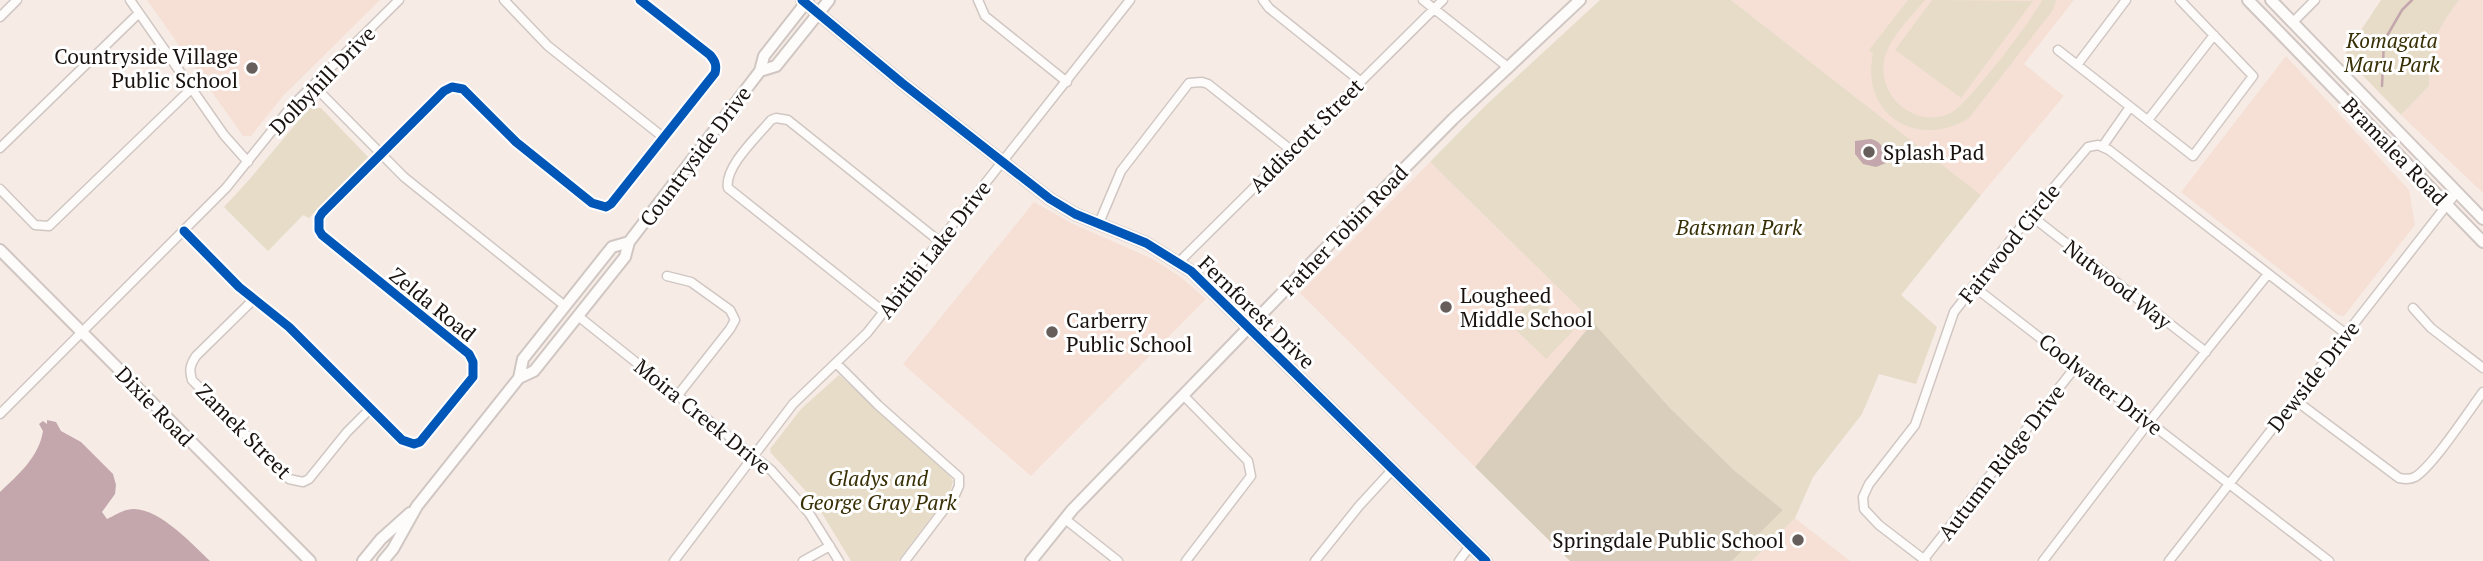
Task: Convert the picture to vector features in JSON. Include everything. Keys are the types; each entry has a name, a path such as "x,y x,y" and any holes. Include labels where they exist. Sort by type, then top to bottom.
{"main road":[{"name":"Countryside Drive","path":"760,71 776,66 829,0"},
{"name":"Father Tobin Road","path":"1031,561 1065,519 1453,119 1580,0"},
{"name":"Bramalea Road","path":"2248,0 2483,242"},
{"name":"Bramalea Road","path":"2271,0 2483,219"},
{"name":"Countryside Drive","path":"383,561 393,549 417,506 519,378 534,371 625,257 629,242 760,71 764,56 805,1"},
{"name":"Fernforest Drive","path":"805,1 1002,163 1055,202 1135,237 1179,262 1207,285 1486,561"},
{"name":"Countryside Drive","path":"519,378 523,359 612,247 629,242"},
{"name":"Dixie Road","path":"0,250 310,561"},
{"path":"565,306 578,316"},
{"name":"Countryside Drive","path":"363,561 380,539 417,506"}],"street":[{"path":"0,17 17,0"},
{"path":"130,0 191,89 248,162"},
{"name":"Dolbyhill Drive","path":"0,414 226,188 290,107 399,0"},
{"path":"504,0 548,46 663,137"},
{"path":"381,153 444,91 452,87 463,89 523,148 592,203 606,206 614,200 715,73 715,62 710,55 640,0"},
{"path":"978,0 985,16 1067,82"},
{"path":"1263,0 1269,8 1360,81"},
{"path":"1423,0 1509,68"},
{"name":"Addiscott Street","path":"1179,262 1443,0"},
{"path":"2077,65 2126,0"},
{"path":"2058,50 2193,156 2253,76 2180,0"},
{"path":"2293,22 2315,0"},
{"name":"Abitibi Lake Drive","path":"674,561 793,404 867,333 884,312 1067,82 1126,2"},
{"path":"0,148 139,13"},
{"path":"2148,120 2214,35"},
{"path":"1099,223 1116,179 1126,163 1189,83 1208,84 1291,150"},
{"path":"313,85 414,185 565,306"},
{"path":"0,189 35,225 49,226 191,89"},
{"name":"Fairwood Circle","path":"1926,560 1871,517 1864,509 1863,497 1869,484 1915,425 1954,312 2030,215 2088,147 2102,147 2130,107"},
{"path":"884,312 728,188 731,169 771,120 788,120 939,241"},
{"path":"2102,147 2346,334"},
{"name":"Zelda Road","path":"184,231 254,299 289,327 402,440 414,444 420,442 473,377 474,369 469,355 327,239 319,230 318,224 322,213 381,153"},
{"name":"Dewside Drive","path":"2169,561 2458,192"},
{"name":"Nutwood Way","path":"2030,215 2206,352"},
{"path":"2043,561 2149,422 2268,274"},
{"path":"667,276 691,282 730,310 734,320 730,329 678,395"},
{"name":"Coolwater Drive","path":"1973,286 2329,561"},
{"name":"Zamek Street","path":"254,299 196,356 190,364 190,372 192,380 289,479 303,482 309,479 347,432 370,409"},
{"path":"2413,308 2431,328 2483,368"},
{"name":"Moira Creek Drive","path":"578,316 776,475 802,503 839,561"},
{"path":"836,363 877,405 959,477 956,495 905,561"},
{"name":"Autumn Ridge Drive","path":"1926,560 2077,365"},
{"path":"2295,400 2399,478 2408,480 2428,464 2483,392"},
{"path":"1184,396 1248,461 1251,476 1186,561"},
{"path":"1315,561 1393,469"},
{"path":"1065,519 1118,561"},
{"path":"1459,561 1470,545"},
{"path":"803,561 830,546"}],"shaded area":[{"name":"Countryside Village Public School","path":"147,0 380,0 283,96 251,136 243,136"},
{"path":"1731,0 2074,0 2024,64 2064,96 1981,195"},
{"path":"2459,0 2483,0 2483,193 2401,115 2429,86 2429,59 2437,31"},
{"path":"2286,56 2409,190 2415,225 2344,316 2338,315 2181,192"},
{"name":"Splash Pad","path":"1871,139 1881,145 1885,155 1886,163 1876,167 1863,164 1855,154 1855,141"},
{"name":"Lougheed Middle School","path":"1430,162 1593,322 1475,467 1300,293"},
{"name":"Carberry Public School","path":"1034,202 1071,223 1153,259 1182,278 1206,299 1031,476 903,364"},
{"path":"1593,322 1670,408 1735,471 1783,510 1732,561 1570,561 1475,467"},
{"path":"47,420 56,422 61,431 81,442 113,474 115,494 102,512 107,519 127,510 149,512 172,526 210,561 0,561 0,492 32,457 43,431 39,424 43,421 47,424"},
{"name":"Springdale Public School","path":"1795,518 1850,561 1752,561"}],"green space":[{"name":"Batsman Park","path":"1600,0 1731,0 1981,195 1901,295 1937,327 1916,384 1879,374 1862,414 1813,477 1795,518 1752,561 1732,561 1783,510 1735,471 1670,408 1593,322 1430,162 1484,107"},
{"path":"1908,0 1925,0 1888,49 1883,71 1886,84 1901,106 1924,117 1937,117 1951,113 1971,94 2014,42 2042,0 2056,0 2053,10 1969,118 1950,127 1931,130 1913,128 1897,121 1884,109 1875,94 1871,76 1873,54 1869,50"},
{"path":"1932,0 2033,1 1961,98 1895,50"},
{"name":"Komagata Maru Park","path":"2381,0 2459,0 2435,40 2430,60 2429,86 2401,115 2344,56"},
{"path":"309,108 321,108 368,157 309,218 303,215 268,251 224,207"},
{"path":"1536,296 1573,331 1546,359 1509,323"},
{"name":"Gladys and George Gray Park","path":"839,375 953,481 950,492 898,561 851,561 814,500 771,453 770,449 801,409"}],"waterway":[{"path":"2382,86 2384,41 2402,10 2412,0"}],"cycle path":[{"path":"184,231 239,287 289,327 402,440 414,444 420,442 473,377 473,362 469,354 322,235 319,218 444,91 452,87 463,89 516,142 592,203 606,207 611,204 716,70 710,55 640,0"},
{"path":"802,0 902,83 1050,199 1075,214 1146,243 1191,271 1486,561"}],"place":[{"name":"Countryside Village Public School","path":"252,68"},
{"name":"Splash Pad","path":"1869,152"},
{"name":"Lougheed Middle School","path":"1446,307"},
{"name":"Carberry Public School","path":"1052,332"},
{"name":"Springdale Public School","path":"1798,540"}]}
